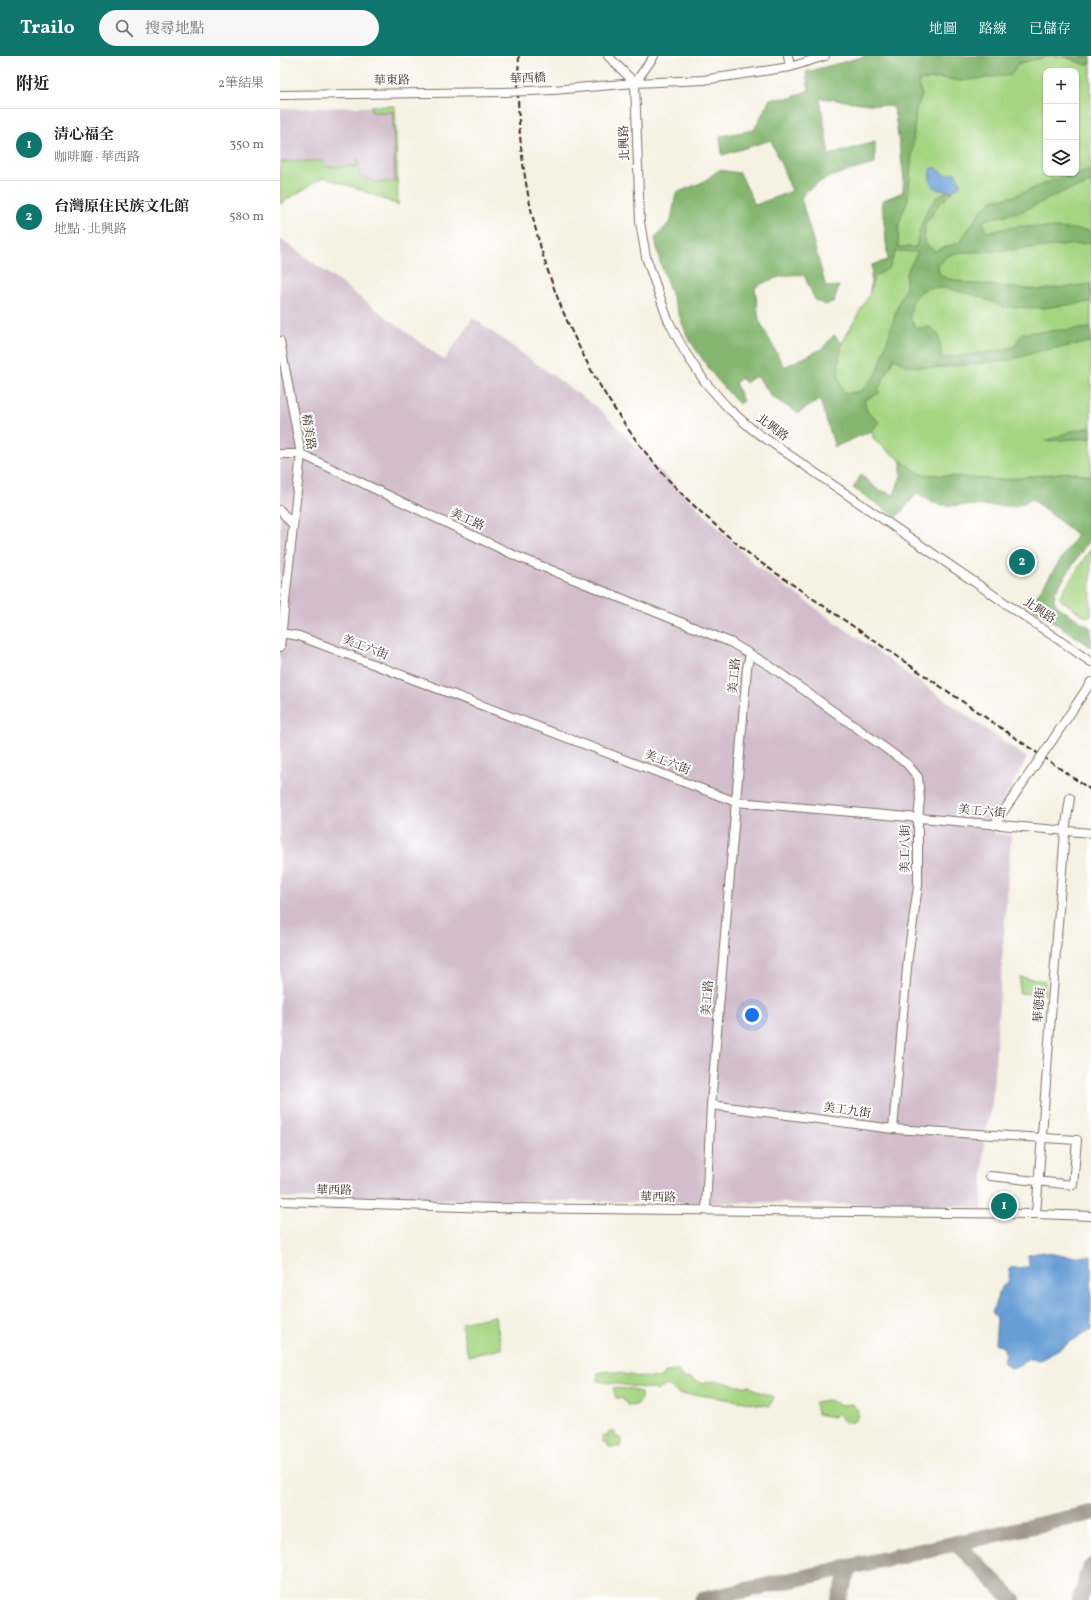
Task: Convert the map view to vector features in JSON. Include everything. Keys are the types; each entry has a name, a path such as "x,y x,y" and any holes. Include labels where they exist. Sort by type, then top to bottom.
{"street":[{"path":"608,56 635,83 703,80 790,67 825,56"},
{"path":"635,83 654,56"},
{"path":"788,56 790,67"},
{"name":"華西橋","path":"505,92 553,90 635,83"},
{"name":"北興路","path":"635,83 640,222 646,257 668,320 685,352 705,382 728,408 753,430 1091,662"},
{"name":"華東路","path":"280,95 505,92"},
{"name":"精美路","path":"280,341 301,454 280,647"},
{"name":"美工路","path":"280,454 301,454 516,556 730,642 750,654 747,668 711,1105 706,1210"},
{"path":"280,510 293,525"},
{"name":"美工六街","path":"281,633 299,636 736,802 1091,833"},
{"name":"美工八街","path":"750,654 770,666 906,763 918,777 920,799 918,819 918,886 908,957 893,1129"},
{"path":"994,825 1091,682"},
{"name":"華德街","path":"1036,1214 1065,831 1070,798"},
{"name":"美工九街","path":"711,1105 893,1129 1077,1140 1074,1185 1038,1182"},
{"path":"990,1176 1038,1182"},
{"name":"華西路","path":"280,1201 493,1208 1036,1214 1091,1216"}],"shaded area":[{"path":"395,106 398,205 356,188 325,178 320,179 280,204 280,109"},
{"path":"280,238 444,360 473,318 598,408 755,565 1027,758 995,816 995,834 1011,835 992,1105 984,1140 982,1209 957,1206 810,1205 773,1202 740,1203 280,1198"}],"green space":[{"path":"866,56 1050,56 1019,63 1011,75 961,81 941,78 918,81 922,96 916,110 908,199 899,223 898,247 916,247 923,221 931,204 937,197 944,193 953,191 935,209 925,226 924,243 935,251 960,242 981,210 993,200 1014,196 1051,181 1069,176 1079,176 1079,173 1091,170 1091,183 1065,191 1023,211 983,220 986,232 1020,226 1086,230 1091,232 1091,243 982,252 962,252 947,256 938,266 939,273 946,278 968,283 1039,290 1091,284 1091,302 1043,308 1004,307 975,295 944,288 927,288 919,293 912,303 910,318 916,328 930,327 938,334 942,358 999,351 1015,346 1022,333 1091,328 1091,342 1040,351 1010,360 935,368 907,366 894,358 878,390 880,393 864,400 867,411 879,422 873,430 835,447 820,400 798,413 772,397 758,377 754,377 746,383 741,378 735,383 743,401 739,404 715,377 688,338 660,262 655,238 671,221 676,193 703,182 719,170 740,173 755,205 792,191 771,140 722,155 720,136 754,130 770,99 791,98 809,90 806,72","holes":["820,98 894,107 904,177 903,192 882,201 888,260 872,265 870,293 874,277 889,268 896,251 918,252 906,273 906,287 899,302 877,374 861,391 845,394 838,375 842,343 834,335 822,349 784,367 759,320 755,287 779,277 804,275 815,300 825,305 834,301 839,286 826,287 801,198 815,185 835,175 875,164 875,142 829,155"]},
{"path":"1050,56 1066,57 1086,65 1091,63 1091,476 1069,472 1002,480 921,474 874,440 871,430 879,422 867,411 861,391 844,395 841,388 837,371 842,343 870,293 872,265 888,260 882,201 903,192 904,177 894,107 922,96 918,81 942,78 961,81 1019,63"},
{"path":"1053,56 1091,56 1091,63 1086,65 1066,57"},
{"path":"371,106 395,106 398,205 356,188 325,178 320,179 280,204 280,162 324,161 325,167 357,166 358,159 359,176 376,182 395,182 393,112 371,112"},
{"path":"1091,427 1091,438 1046,441 1072,431"},
{"path":"901,461 921,474 1002,480 1069,472 1091,476 1091,537 1055,592 1054,600 1058,607 1091,628 1091,647 1030,606 1077,535 1032,499 1016,506 939,505 917,493 897,517 853,488 861,475 877,489 894,495 901,476"},
{"path":"1091,548 1091,615 1086,617 1061,600 1060,596"},
{"path":"1020,977 1045,981 1045,995 1019,993"},
{"path":"495,1316 502,1349 468,1356 461,1323"},
{"path":"609,1371 640,1377 658,1378 666,1372 678,1371 684,1378 690,1378 703,1384 715,1381 749,1386 774,1397 770,1406 700,1395 679,1394 667,1385 658,1390 597,1381 598,1373"},
{"path":"613,1388 632,1389 641,1393 641,1399 636,1405 628,1406 623,1399 616,1398"},
{"path":"827,1400 842,1405 852,1404 858,1410 857,1418 853,1422 845,1422 838,1414 834,1417 817,1414 815,1402"},
{"path":"610,1431 615,1432 615,1436 622,1439 620,1447 609,1447 607,1443 603,1442 602,1437 606,1436 608,1438 607,1434"}],"water":[{"path":"931,168 937,168 942,173 947,175 954,172 960,181 960,185 953,191 935,188 932,186 931,182"},
{"path":"1042,1252 1064,1256 1091,1256 1091,1330 1041,1360 1029,1359 1012,1369 1002,1362 1005,1355 1004,1348 995,1343 997,1318 992,1312 1001,1287 1008,1283 1010,1268 1029,1267 1028,1255"}],"taxiway":[{"path":"702,1600 1091,1513"},
{"path":"956,1543 1013,1600"},
{"path":"1080,1600 1091,1566"},
{"path":"838,1600 850,1567"}],"railway":[{"path":"519,56 519,113 524,170 535,226 551,280 572,333 599,383 630,431 665,476 686,498 754,558 1091,790"}],"place":[{"name":"台灣原住民族文化館","path":"1022,562"},
{"name":"清心福全","path":"1004,1206"}]}
